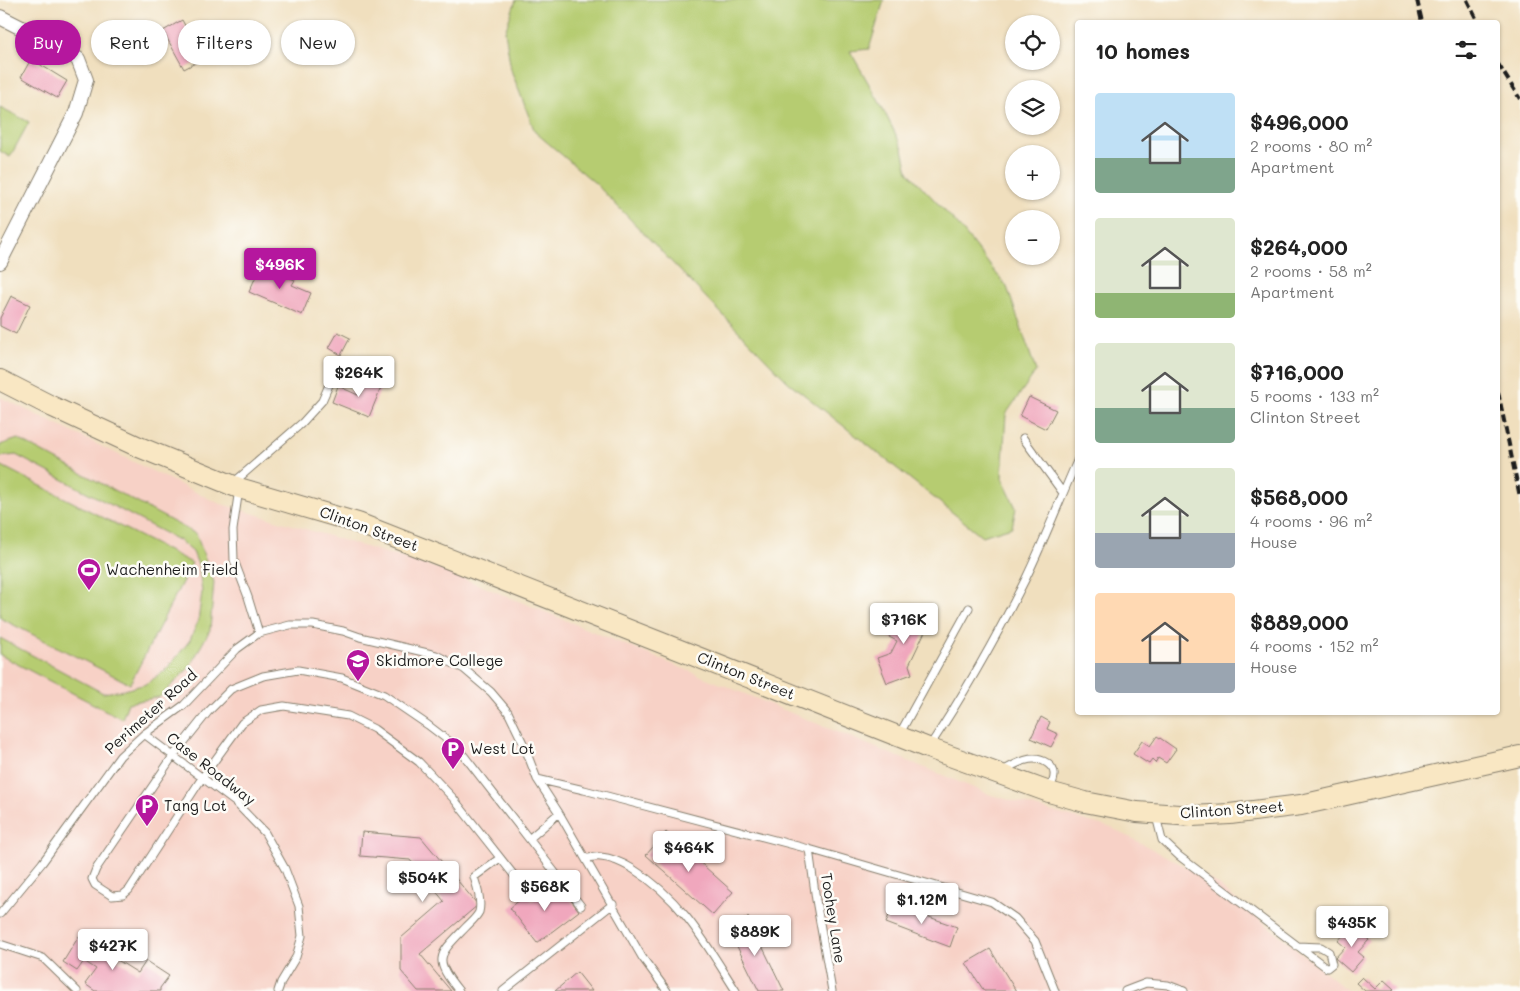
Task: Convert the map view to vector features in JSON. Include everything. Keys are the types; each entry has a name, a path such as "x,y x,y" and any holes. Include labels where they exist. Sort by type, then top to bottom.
{"street":[{"path":"0,17 78,59 86,80 76,113 0,262"},
{"name":"Clinton Street","path":"0,380 138,447 235,487 358,523 928,748 1049,792 1085,802 1156,813 1192,816 1230,814 1301,805 1520,756"}],"lane":[{"path":"259,633 234,560 235,487 302,423 322,401 335,364"},
{"path":"1023,438 1063,493"},
{"path":"928,748 955,708 1021,587 1075,466"},
{"path":"898,736 968,608"},
{"name":"Perimeter Road","path":"0,914 42,864 120,756 144,734 184,705 238,648 259,633 290,625 313,625 436,655 464,669 491,692 508,712 537,779 586,858 642,957 667,991"},
{"path":"524,888 453,798 419,762 374,729 348,716 284,706 261,710 242,723 202,778 129,890 123,895 112,896 95,885 92,879 96,869 173,756 208,712 232,689 263,676 298,670 342,678 384,695 458,748 582,906"},
{"name":"Case Roadway","path":"144,734 236,803 265,833 285,870 299,906 302,936 296,957 281,982 278,991"},
{"path":"997,774 1016,764 1032,759 1042,760 1052,766 1055,774 1049,792"},
{"path":"537,779 809,849 992,902 1016,918 1035,941 1055,991"},
{"path":"530,839 559,813"},
{"path":"1156,813 1162,840 1173,851 1297,946 1327,968 1332,964 1329,952 1322,947 1297,946"},
{"name":"Toohey Lane","path":"809,849 832,991"},
{"path":"586,858 601,857 620,862 644,876 669,896 688,917 736,991"},
{"path":"459,991 442,968 442,957 445,948 476,917 479,910 479,896 474,877 500,858"},
{"path":"503,991 613,904"},
{"path":"0,944 43,958 77,990"},
{"path":"1125,991 1146,983 1168,985 1184,991"}],"shaded area":[{"name":"Skidmore College","path":"0,397 218,503 443,570 991,795 1112,828 1213,881 1348,991 0,991"}],"green space":[{"path":"516,0 884,0 869,49 850,51 881,105 903,149 908,172 959,226 1007,287 1036,371 1006,414 1002,478 1016,508 1012,527 982,536 787,381 595,183 535,132 511,70 505,31"},
{"path":"0,107 29,122 10,157 0,151"},
{"path":"18,439 196,534 214,582 210,630 189,668 160,697 128,703 122,719 0,655 0,638 103,693 146,684 166,670 190,640 198,621 202,592 199,567 193,552 180,541 16,455 0,457 0,445"},
{"name":"Wachenheim Field","path":"0,465 192,563 130,684 0,618"}],"building":[{"path":"178,22 178,58 168,40 168,28"},
{"path":"28,65 41,65 67,81 57,98 21,77"},
{"path":"182,65 192,65 184,69"},
{"path":"261,265 295,280 292,285 311,293 302,315 249,292"},
{"path":"11,296 30,305 16,334 0,326 0,318"},
{"path":"338,332 350,338 341,355 329,348"},
{"path":"365,378 382,385 369,417 332,402 338,386 358,395"},
{"path":"1029,397 1056,410 1046,429 1020,416"},
{"path":"903,609 912,613 926,609 929,623 909,665 912,674 887,683 877,658 891,653 897,641 889,637"},
{"path":"1041,717 1050,722 1047,729 1058,734 1051,747 1031,738"},
{"path":"1157,736 1176,749 1166,763 1158,758 1155,763 1152,760 1149,764 1133,754 1142,741 1150,746"},
{"path":"362,832 421,837 478,905 420,954 451,991 418,991 401,971 401,938 444,901 410,860 360,856"},
{"path":"666,832 733,892 713,915 646,855"},
{"path":"557,882 579,911 537,943 510,908 527,894 532,901"},
{"path":"893,904 957,927 950,947 886,923"},
{"path":"748,917 784,991 759,991 728,928"},
{"path":"1352,925 1369,940 1358,952 1364,957 1351,972 1335,958 1345,947 1338,941"},
{"path":"79,936 138,973 146,961 169,976 160,988 160,991 95,991 85,984 96,969 84,961 77,971 63,962"},
{"path":"990,949 1016,991 984,991 966,963"},
{"path":"577,972 592,991 555,991"},
{"path":"1362,977 1375,989 1384,980 1394,989 1392,991 1365,991 1356,983"}],"railway":[{"path":"1417,0 1422,20"},
{"path":"1467,0 1477,20"},
{"path":"1500,67 1520,99"},
{"path":"1500,402 1520,497"}],"place":[{"name":"Wachenheim Field","path":"89,591"},
{"name":"Skidmore College","path":"358,682"},
{"name":"West Lot","path":"453,770"},
{"name":"Tang Lot","path":"147,827"}]}
